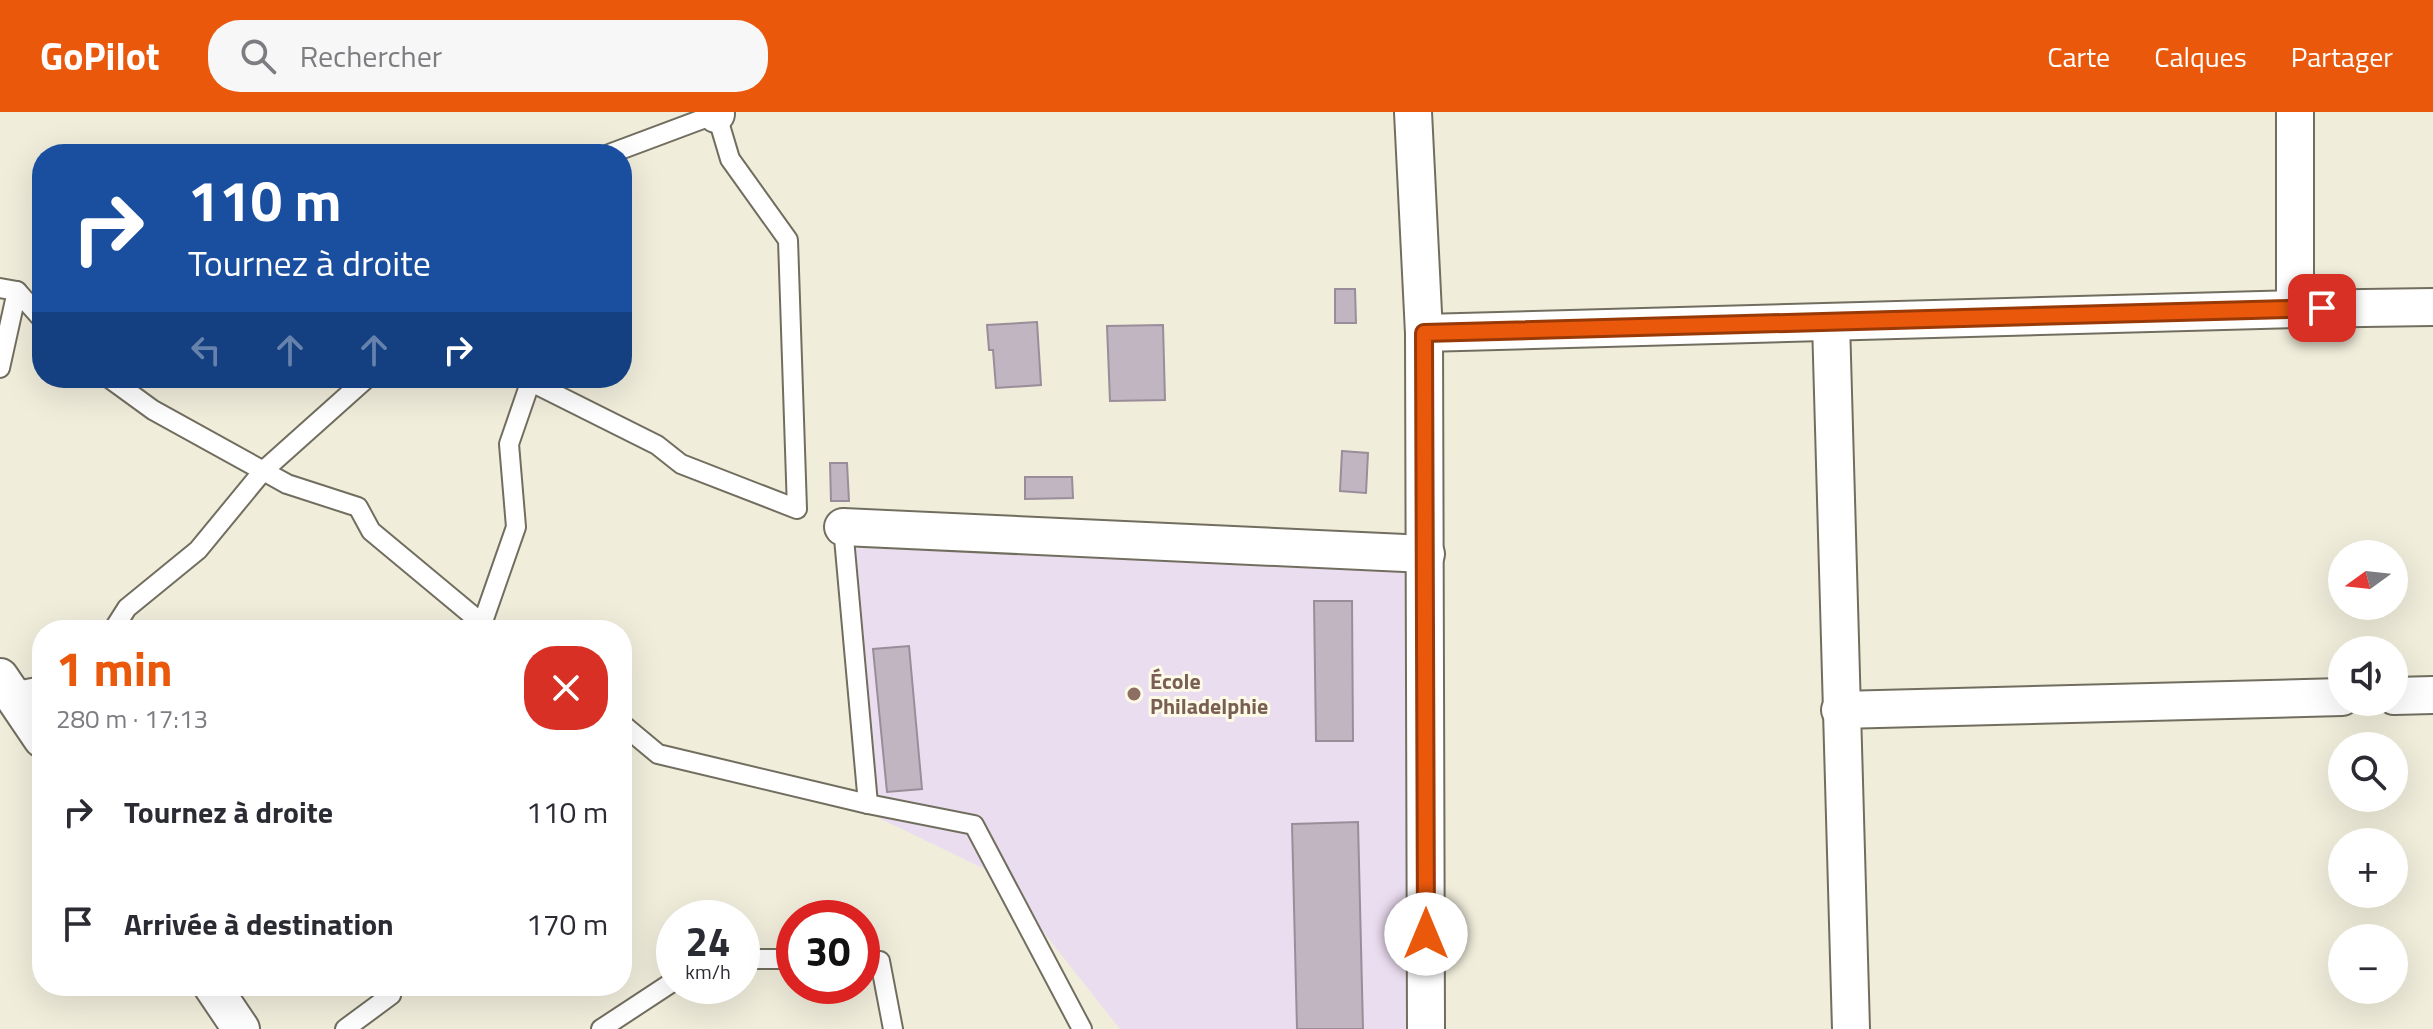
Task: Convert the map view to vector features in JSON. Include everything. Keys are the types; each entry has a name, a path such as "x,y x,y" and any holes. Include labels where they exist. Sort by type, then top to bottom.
{"street":[{"path":"1413,112 1424,333 1426,1029"},
{"path":"2295,112 2295,309"},
{"path":"1424,333 2433,307"},
{"path":"1831,322 1851,1029"},
{"path":"843,527 1426,554"},
{"path":"17,685 32,717"},
{"path":"2408,696 2433,695"},
{"path":"1840,710 2328,697"},
{"path":"219,996 241,1029"}],"lane":[{"path":"543,388 657,445 681,464 797,509 788,240 730,159 715,113 632,145"},
{"path":"8,289 32,310"},
{"path":"0,368 8,289"},
{"path":"123,388 153,410 287,484 358,507 371,531 474,620"},
{"path":"119,620 127,608 198,550 263,471 356,388"},
{"path":"486,620 516,527 509,444 525,388"},
{"path":"843,527 868,804"},
{"path":"632,732 658,754 868,804 974,825 1082,1029"},
{"path":"880,961 893,1029"},
{"path":"601,1029 656,993"},
{"path":"345,1029 390,996"}],"shaded area":[{"name":"École Philadelphie","path":"835,547 1408,570 1416,1029 1120,1029 999,876 879,818"}],"building":[{"path":"1335,289 1355,289 1356,323 1335,323"},
{"path":"1037,322 1041,385 996,388 993,350 989,350 987,325"},
{"path":"1163,325 1165,400 1110,401 1107,326"},
{"path":"1342,451 1368,453 1366,493 1340,491"},
{"path":"830,463 847,463 849,501 831,501"},
{"path":"1025,477 1072,477 1073,498 1025,499"},
{"path":"1314,601 1352,601 1353,741 1316,741"},
{"path":"909,646 922,789 887,792 873,649"},
{"path":"1358,822 1363,1029 1297,1029 1292,824"}],"place":[{"name":"École Philadelphie","path":"1134,694"}],"route":[{"path":"1426,934 1424,333 2322,308"}]}
